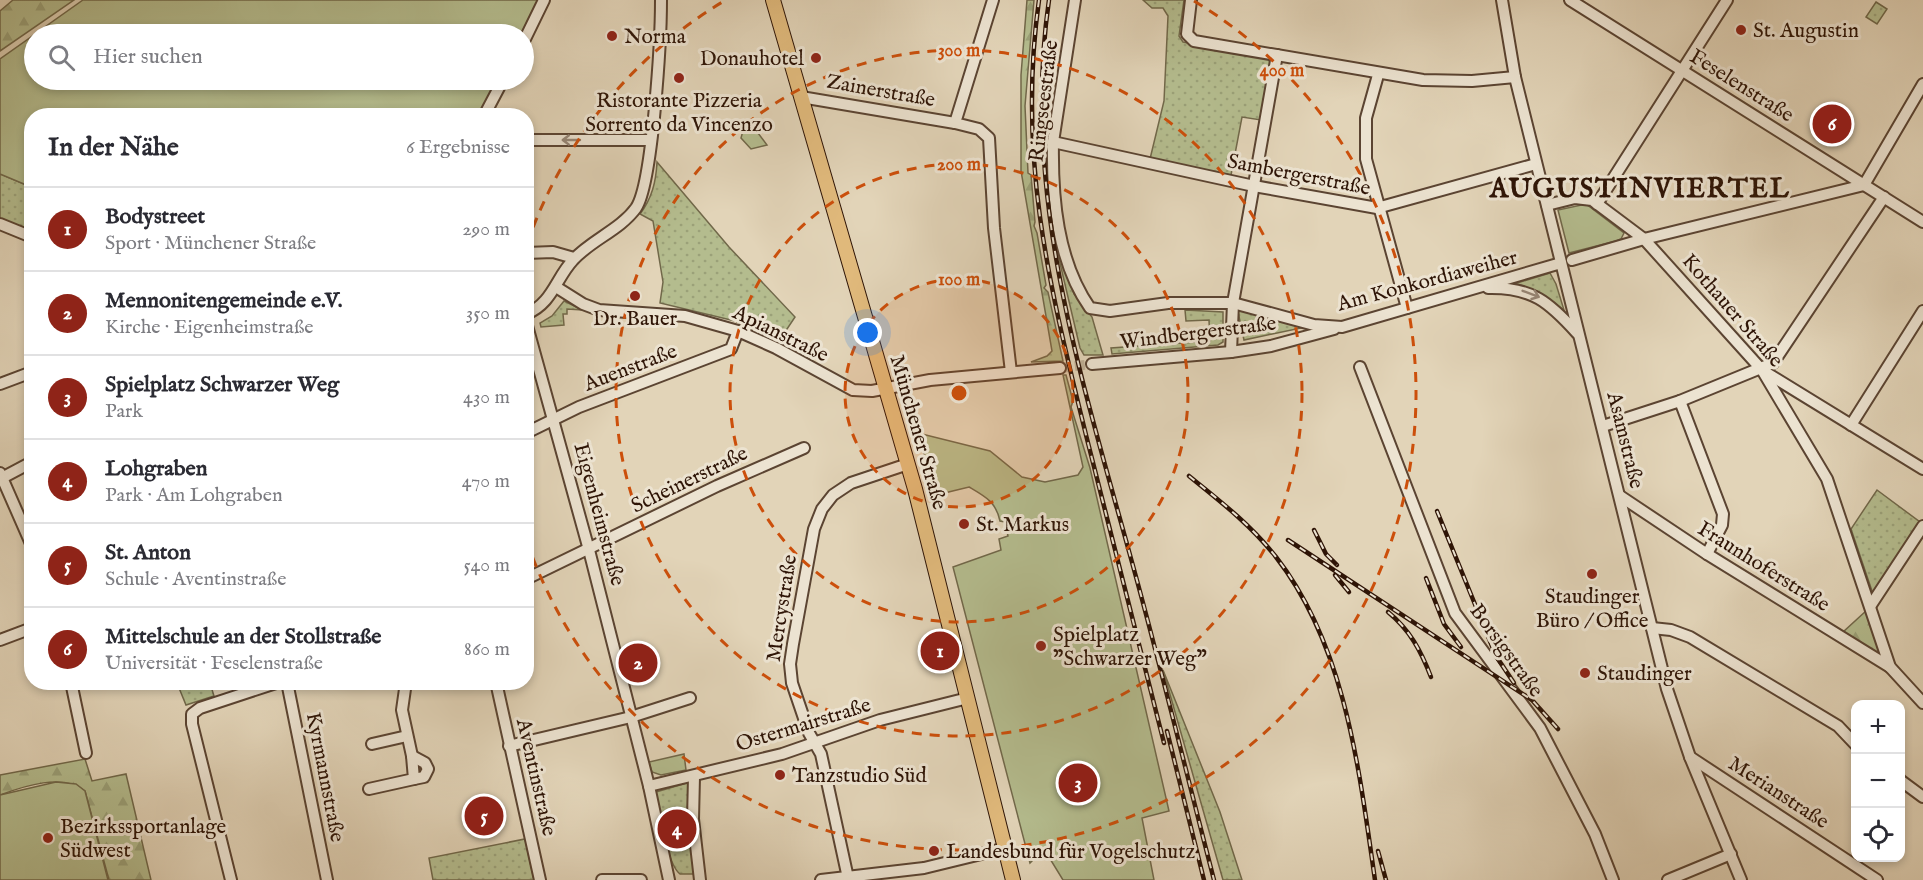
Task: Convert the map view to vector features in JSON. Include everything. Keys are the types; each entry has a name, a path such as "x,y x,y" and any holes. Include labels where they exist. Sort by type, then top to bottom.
{"main road":[{"name":"Münchener Straße","path":"773,0 908,464 1006,848 1012,880"}],"street":[{"path":"532,24 544,0"},
{"path":"954,123 979,38 993,0"},
{"name":"Ringseestraße","path":"1075,0 1053,142 1054,188 1068,266 1090,308"},
{"path":"1191,0 1189,38 1378,75 1446,82 1515,77"},
{"name":"Asamstraße","path":"1502,0 1515,77 1547,205 1567,261 1580,336 1667,689 1689,757 1741,880"},
{"name":"Feselenstraße","path":"1570,0 1923,222"},
{"path":"1547,205 1583,198 1597,204 1727,0"},
{"path":"534,309 544,303 574,258 625,220 637,206 647,177 661,1"},
{"path":"1231,352 1233,303 1277,55"},
{"path":"1378,75 1369,106 1365,133 1366,159 1377,208 1407,308"},
{"path":"1864,185 1923,84"},
{"path":"488,108 498,90"},
{"name":"Zainerstraße","path":"801,97 954,123 979,129 989,138 994,228 1011,372"},
{"path":"534,140 651,140"},
{"name":"Sambergerstraße","path":"1053,142 1254,186 1377,208 1536,164"},
{"name":"Am Konkordiaweiher","path":"1090,308 1110,311 1168,303 1233,303 1314,325 1342,327 1644,239 1864,185"},
{"path":"1603,426 1680,401 1751,371 1762,370 1773,363 1884,197"},
{"name":"Kothauer Straße","path":"1597,204 1644,239 1762,370 1827,479 1890,667 1923,703"},
{"path":"0,224 24,234"},
{"path":"534,253 553,252 574,258"},
{"name":"Apianstraße","path":"556,287 583,304 599,310 678,315 738,331 776,348 853,390 885,388"},
{"path":"1473,288 1514,288 1542,299 1555,308 1580,336"},
{"path":"1851,425 1923,311"},
{"name":"Windbergerstraße","path":"1092,364 1231,352 1270,346 1342,327"},
{"name":"Auenstraße","path":"534,429 731,349 738,331"},
{"name":"Eigenheimstraße","path":"534,349 555,419 649,786 669,880"},
{"name":"Borsigstraße","path":"1360,367 1455,613 1540,728 1595,834 1613,880"},
{"path":"885,388 930,380 1060,368"},
{"path":"1762,370 1923,469"},
{"path":"0,384 24,375"},
{"path":"1680,401 1723,514 1722,525 1707,554"},
{"name":"Scheinerstraße","path":"534,575 717,486 804,448"},
{"name":"Mercystraße","path":"848,878 821,754 814,742 796,693 790,664 817,518 833,495 850,483 908,464"},
{"path":"24,466 1,476 24,528"},
{"name":"Fraunhoferstraße","path":"1620,496 1707,554 1890,667"},
{"path":"1871,605 1923,526"},
{"path":"1652,628 1671,630 1690,637 1838,726 1851,740"},
{"path":"0,640 24,631"},
{"path":"73,690 86,753"},
{"path":"231,880 192,724 192,714 200,708 255,690"},
{"name":"Kyrmannstraße","path":"289,690 327,880"},
{"path":"369,789 414,779 412,756 402,710 405,690"},
{"name":"Aventinstraße","path":"498,690 540,880"},
{"path":"509,746 631,717 690,698"},
{"name":"Ostermairstraße","path":"649,786 782,754 880,720 968,698"},
{"path":"372,744 407,736"},
{"name":"Merianstraße","path":"1689,757 1861,876 1877,880"},
{"path":"694,777 693,819 700,880"},
{"path":"1905,784 1923,797"},
{"path":"821,880 924,868 1006,848"},
{"path":"1668,880 1731,854"},
{"path":"602,880 641,880"}],"green space":[{"path":"13,0 74,0 39,24 24,24 24,34 0,51 0,11"},
{"path":"83,0 538,0 526,24 49,24"},
{"path":"1027,0 1034,0 1025,106 1028,173 1031,175 1034,226 1046,285 1044,288 1048,292 1063,361 1031,362 1047,356 1052,351 1021,171 1021,75"},
{"path":"1143,0 1184,0 1179,36 1183,42 1268,57 1271,66 1261,120 1242,117 1231,175 1150,159 1164,101 1168,16 1163,8 1152,8"},
{"path":"1876,2 1887,9 1877,24 1866,17"},
{"path":"24,42 24,90 492,90 483,108 24,108 24,184 0,174 0,59"},
{"path":"749,121 767,145 751,149 741,138 745,123"},
{"path":"657,162 729,247 795,317 779,341 735,321 660,303 663,282 653,221 640,214 653,190"},
{"path":"0,174 24,184 24,229 0,219"},
{"path":"1586,204 1624,233 1621,239 1616,241 1569,253 1558,210"},
{"path":"1055,242 1074,294 1092,317 1103,355 1084,355 1080,348"},
{"path":"1550,273 1564,310 1537,291 1514,284"},
{"path":"564,301 583,310 567,309 567,314 563,314 564,325 541,327 540,323 552,316"},
{"path":"1242,309 1301,328 1244,340 1238,312"},
{"path":"1185,310 1223,312 1223,342 1218,345 1112,354 1111,348 1210,341 1209,320 1186,321"},
{"path":"1063,375 1066,375 1073,401 1071,407 1090,468 1169,811 1142,818 1154,880 1063,880 1044,849 1030,863 953,567 1001,550 999,539 1008,536 1005,522 1000,521 996,509 989,501 969,487 936,495 918,433 990,451 1022,477 1045,482 1078,475 1083,467"},
{"path":"1877,490 1920,522 1873,594 1851,529"},
{"path":"1867,610 1886,662 1842,633"},
{"path":"1163,670 1220,812 1242,880 1223,880"},
{"path":"180,690 212,690 214,696 186,705"},
{"path":"684,754 686,770 661,775 652,772 649,762"},
{"path":"85,759 92,781 126,774 151,880 109,880 85,791 66,783 55,782 20,788 0,795 0,775"},
{"name":"Bezirkssportanlage Südwest","path":"56,782 76,784 85,791 108,880 0,880 0,795"},
{"path":"690,782 695,874 680,874 667,848 656,792"},
{"path":"525,839 534,880 433,880 429,858"}],"tunnel":[{"path":"1060,368 1092,364"}],"railway":[{"path":"1039,0 1033,58 1032,113 1034,167 1040,220 1060,325 1086,435 1164,743"},
{"path":"1049,0 1042,72 1043,142 1049,212 1060,281 1092,418 1152,636 1214,880"},
{"path":"1189,476 1235,514 1266,545 1300,592 1319,630 1346,711 1363,796 1375,880"},
{"path":"1437,511 1496,656 1514,683"},
{"path":"1314,530 1326,554 1337,565"},
{"path":"1288,540 1532,700 1558,729"},
{"path":"1335,575 1349,592"},
{"path":"1426,578 1444,624 1461,647"},
{"path":"1388,612 1403,626 1414,642 1431,677"},
{"path":"1167,731 1204,880"},
{"path":"1378,851 1386,880"}],"place":[{"name":"St. Augustin","path":"1741,30"},
{"name":"Norma","path":"612,36"},
{"name":"Donauhotel","path":"816,58"},
{"name":"Ristorante Pizzeria Sorrento da Vincenzo","path":"679,78"},
{"name":"Mittelschule an der Stollstraße","path":"1832,124"},
{"name":"Dr. Bauer","path":"635,296"},
{"name":"St. Markus","path":"964,524"},
{"name":"Staudinger Büro / Office","path":"1592,574"},
{"name":"Spielplatz \"Schwarzer Weg\"","path":"1041,646"},
{"name":"Bodystreet","path":"940,651"},
{"name":"Mennonitengemeinde e.V.","path":"638,663"},
{"name":"Staudinger","path":"1585,673"},
{"name":"Tanzstudio Süd","path":"780,775"},
{"name":"Spielplatz Schwarzer Weg","path":"1078,783"},
{"name":"St. Anton","path":"484,816"},
{"name":"Lohgraben","path":"677,829"},
{"name":"Bezirkssportanlage Südwest","path":"48,838"},
{"name":"Landesbund für Vogelschutz","path":"934,851"}],"district":[{"name":"AUGUSTINVIERTEL","path":"1640,188"}]}
